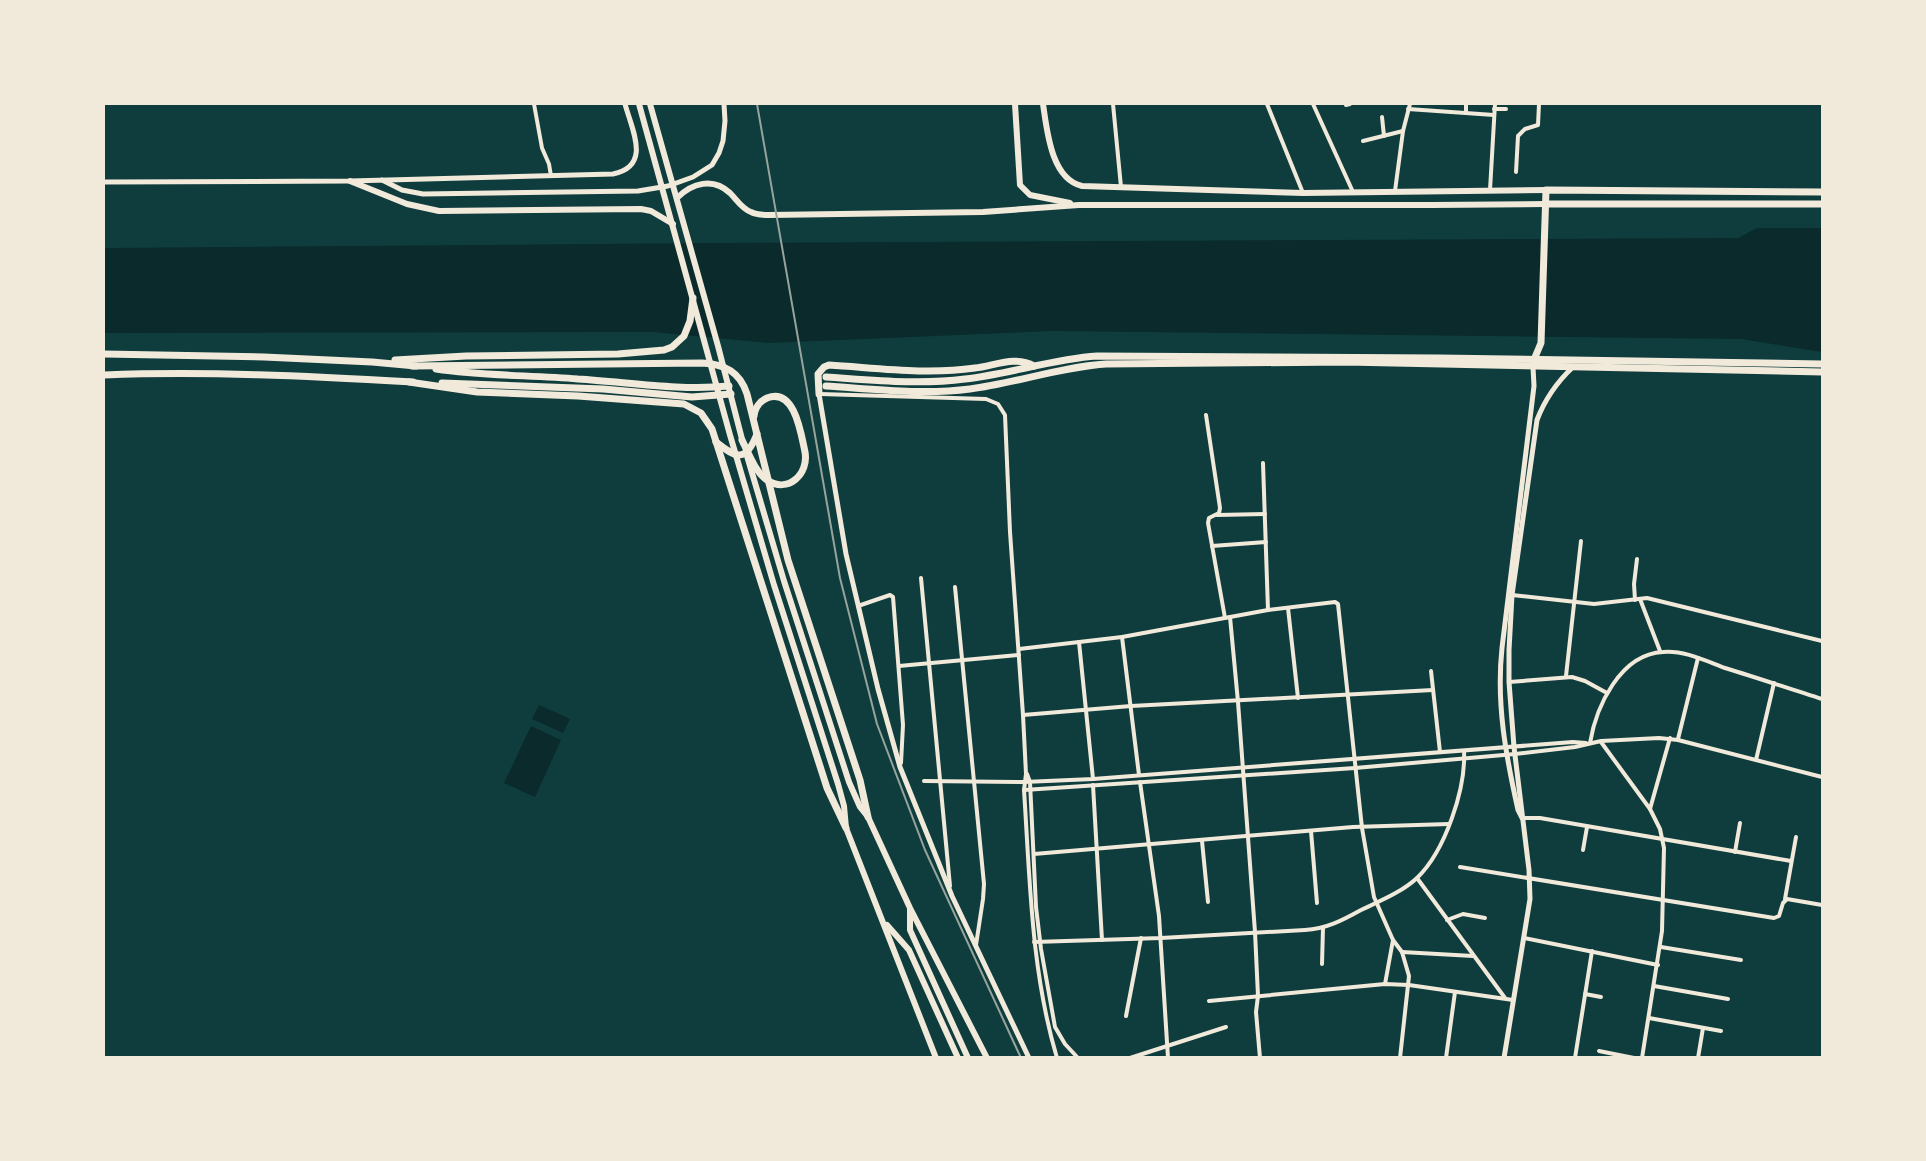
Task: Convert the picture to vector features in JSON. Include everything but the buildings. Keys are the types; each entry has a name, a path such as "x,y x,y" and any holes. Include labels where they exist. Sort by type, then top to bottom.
{"main road":[{"path":"639,104 730,435 774,585 838,784 844,806 846,828"},
{"path":"650,104 742,440 784,581 849,782 860,807 868,817"},
{"path":"1015,104 1020,185 1030,195 1080,205"},
{"path":"1042,104 1055,160 1066,179 1082,186 1303,194 1490,190 1822,192"},
{"path":"350,181 417,207 439,211 641,209 651,211 673,224"},
{"path":"677,198 694,185 704,183 717,185 724,188 744,208 759,215 983,212 1080,205 1822,204"},
{"path":"1533,363 1541,343 1546,190"},
{"path":"1431,193 1432,205"},
{"path":"372,362 466,356 618,354 664,350 679,342 688,329 693,298"},
{"path":"1541,343 1551,360"},
{"path":"104,354 372,362 472,374 730,390 692,397 593,389 246,373 104,375"},
{"path":"826,377 942,381 985,376 1065,359 1097,356 1457,361 1533,363 1573,367 1822,372"},
{"path":"819,394 818,374 825,366 830,365 919,371 956,370 1017,360 1034,366"},
{"path":"1533,363 1551,360 1822,364"},
{"path":"826,386 954,391 979,388 1076,367 1106,364 1457,361"},
{"path":"412,366 702,363 720,365 735,372 744,385 788,560 860,780 868,817 910,908 987,1058"},
{"path":"410,382 477,392 586,396 677,404 690,406 701,413 709,423 827,788 846,828 884,922 936,1058"},
{"path":"742,440 762,477 767,481 779,485 791,483 804,470 806,458 793,408 784,399 771,397 764,400 754,411 753,419"},
{"path":"716,442 733,455 741,456 752,447 757,434"},
{"path":"910,908 910,930 968,1058"},
{"path":"884,922 909,950 957,1058"}],"street":[{"path":"534,104 542,148 552,176"},
{"path":"104,182 350,181 613,174 624,172 633,165 636,158 637,148 625,104"},
{"path":"381,180 402,189 423,194 654,189 693,177 712,165 723,141 724,104"},
{"path":"1113,104 1121,187"},
{"path":"1267,104 1303,194"},
{"path":"1313,104 1354,193"},
{"path":"1438,111 1439,104"},
{"path":"1466,104 1466,113"},
{"path":"1516,172 1518,136 1525,129 1538,125 1539,104"},
{"path":"1395,193 1403,131 1409,106 1438,111 1494,115"},
{"path":"1490,190 1494,106 1506,109"},
{"path":"1382,117 1384,136"},
{"path":"1363,141 1403,131"},
{"path":"1522,818 1518,810 1504,747 1500,664 1533,395 1533,363"},
{"path":"1504,1058 1530,899 1530,879 1514,747 1509,682 1512,594 1537,420 1553,389 1573,367"},
{"path":"1029,1058 952,896 900,767 857,606 836,500 819,394 986,399 993,400 1003,409 1023,716 1026,774 1024,790 1034,942 1047,1020 1057,1058"},
{"path":"1206,415 1220,508 1217,515"},
{"path":"1263,463 1268,610"},
{"path":"1260,1058 1256,1012 1258,996 1255,932 1238,702 1227,617 1208,520 1211,516 1217,515 1265,514"},
{"path":"1566,676 1581,541"},
{"path":"1212,546 1266,542"},
{"path":"1637,559 1634,584 1637,599 1660,651"},
{"path":"921,578 947,866 952,896"},
{"path":"955,587 984,891 976,949"},
{"path":"1512,594 1574,603 1604,604 1637,599 1656,600 1822,641"},
{"path":"857,606 892,595 904,734 900,767"},
{"path":"1019,649 1122,637 1268,610 1335,602 1339,605 1362,828 1376,903 1408,968 1409,985 1400,1058"},
{"path":"1288,608 1298,698"},
{"path":"1122,637 1139,775"},
{"path":"1079,642 1093,779"},
{"path":"1588,743 1607,693 1625,671 1640,659 1660,651 1698,658 1822,699"},
{"path":"899,666 1019,655"},
{"path":"1678,740 1698,658"},
{"path":"1431,671 1440,752"},
{"path":"1509,682 1566,676 1579,678 1607,693"},
{"path":"1756,760 1774,684"},
{"path":"1023,716 1131,706 1433,690"},
{"path":"1650,809 1670,738"},
{"path":"1024,790 1355,768 1506,755 1575,747 1601,741 1670,738 1822,777"},
{"path":"1601,741 1650,809 1663,840 1664,900 1660,947 1642,1058"},
{"path":"924,781 1030,782 1093,779 1504,747 1588,743"},
{"path":"1034,942 1305,930 1323,928 1339,922 1403,889 1417,878 1430,862 1449,824 1462,779 1464,751"},
{"path":"1026,774 1030,782 1040,942 1055,1027 1065,1044 1078,1058"},
{"path":"1140,782 1161,938 1168,1058"},
{"path":"1092,785 1102,940"},
{"path":"1522,818 1540,818 1791,861"},
{"path":"1735,852 1740,823"},
{"path":"1034,854 1353,827 1449,824"},
{"path":"1583,850 1587,827"},
{"path":"1311,831 1317,903"},
{"path":"1460,867 1774,918 1779,916 1785,900 1796,837"},
{"path":"1202,841 1208,902"},
{"path":"1417,878 1505,999"},
{"path":"1785,900 1822,905"},
{"path":"1447,920 1463,914 1485,918"},
{"path":"1322,963 1323,928"},
{"path":"1126,1016 1141,938"},
{"path":"1524,938 1658,964"},
{"path":"1385,984 1393,940"},
{"path":"1660,947 1741,960"},
{"path":"1575,1058 1592,951"},
{"path":"1402,952 1474,956"},
{"path":"1209,1001 1385,984 1409,985 1513,1000"},
{"path":"1654,986 1728,999"},
{"path":"1446,1058 1455,992"},
{"path":"1586,994 1601,997"},
{"path":"1649,1017 1721,1031"},
{"path":"1130,1058 1227,1028"},
{"path":"1698,1058 1703,1028"},
{"path":"1599,1051 1634,1058"}],"water":[{"path":"1757,228 1822,228 1822,352 1741,339 1053,331 768,343 652,332 104,333 104,248 1738,238"},
{"path":"539,705 570,719 563,733 532,719"},
{"path":"531,726 561,740 535,797 504,783"}],"railway":[{"path":"757,104 840,578 877,724 925,850 1021,1058"}]}
